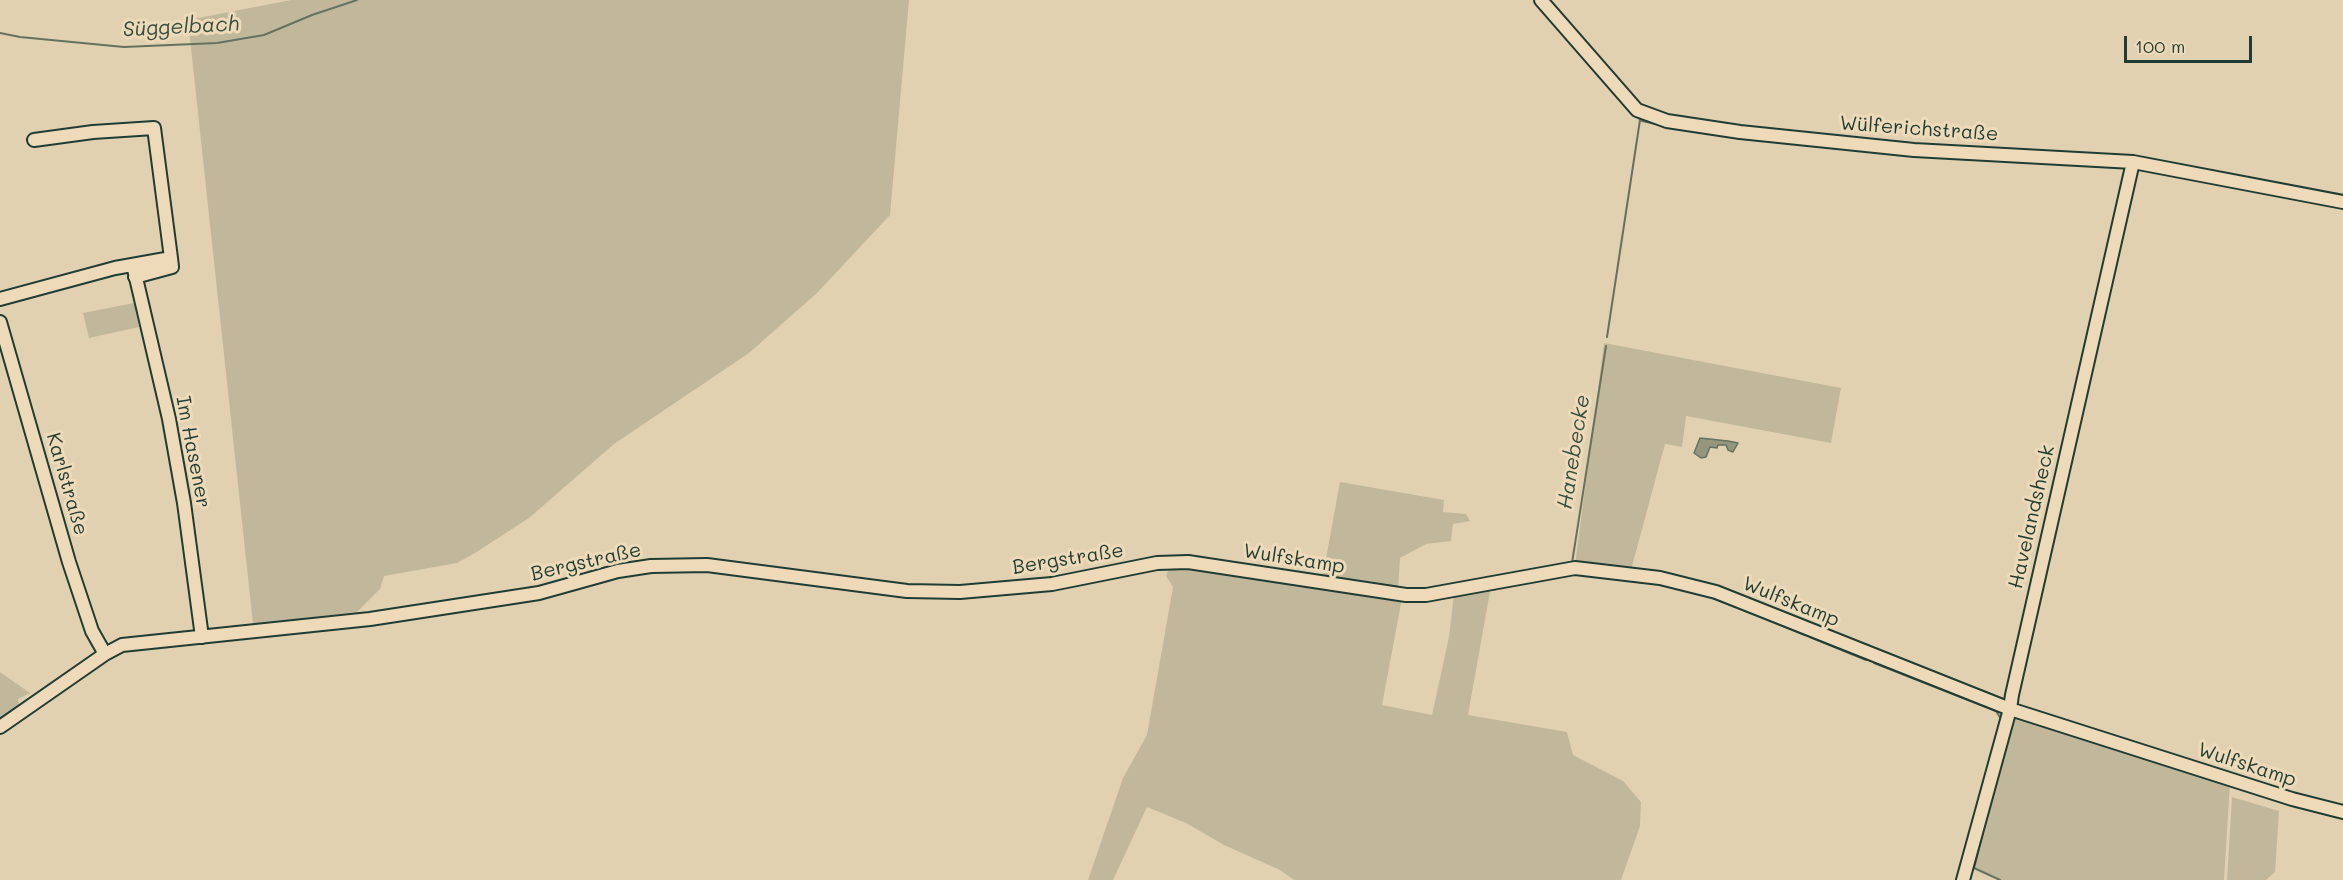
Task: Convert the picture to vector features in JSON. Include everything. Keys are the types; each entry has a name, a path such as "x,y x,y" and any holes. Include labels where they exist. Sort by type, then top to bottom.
{"street":[{"name":"Wülferichstraße","path":"1541,0 1637,110 1667,121 1740,132 1914,150 2133,162 2343,202"},
{"path":"0,299 134,271 172,267 154,128 93,132 34,140"},
{"name":"Havelandsheck","path":"1963,880 2010,709 2133,162"},
{"name":"Im Hasener","path":"134,271 169,419 184,503 202,637"},
{"name":"Karlstraße","path":"0,322 69,562 92,631 105,654"},
{"name":"Bergstraße","path":"0,727 105,654 132,643 370,619 539,593 618,571 651,566 707,565 907,591 960,592 1052,584 1157,563 1188,562 1204,565"},
{"name":"Wulfskamp","path":"1204,565 1406,595 1426,595 1575,568 1660,578 1716,592 2010,709 2273,794 2323,809 2343,812"}],"shaded area":[{"path":"291,0 909,0 890,215 817,293 749,353 614,444 529,518 475,553 457,563 384,576 380,589 357,612 253,624 188,20"},
{"path":"134,303 139,327 89,338 83,313"},
{"path":"1604,343 1841,388 1831,443 1686,416 1682,447 1665,444 1631,570 1575,565"},
{"path":"1700,438 1738,443 1733,452 1728,450 1726,445 1718,445 1717,448 1710,447 1706,457 1701,458 1694,453"},
{"path":"1340,482 1444,500 1443,512 1466,514 1470,521 1453,524 1451,541 1426,544 1400,558 1398,590 1322,580"},
{"path":"1170,565 1402,598 1382,705 1432,715 1449,637 1454,594 1491,586 1468,715 1567,732 1573,755 1623,781 1641,802 1640,826 1621,880 1294,880 1280,870 1224,845 1186,823 1147,807 1113,880 1088,880 1123,778 1147,735 1173,587 1166,576"},
{"path":"0,672 30,693 18,699 19,705 0,719"},
{"path":"2012,713 2230,783 2224,880 2000,880 1967,866"},
{"path":"2232,797 2279,811 2275,872 2266,880 2227,880"}],"waterway":[{"name":"Süggelbach","path":"0,33 124,47 217,43 264,35 312,15 357,0"},
{"path":"1534,0 1538,5"},
{"path":"1573,45 1618,98"},
{"path":"1624,105 1629,110"},
{"path":"1636,116 1642,121 1660,125"},
{"name":"Hanebecke","path":"1607,337 1640,120"},
{"path":"1699,132 1720,135"},
{"path":"1804,145 1814,146"},
{"path":"2332,206 2341,208"},
{"name":"Hanebecke","path":"1572,563 1606,346"},
{"name":"Hanebecke","path":"1710,597 1736,607"},
{"name":"Hanebecke","path":"1776,623 1805,635"},
{"name":"Hanebecke","path":"1810,637 1866,660"},
{"name":"Hanebecke","path":"1874,663 1996,711 2001,719"},
{"name":"Hanebecke","path":"1990,805 2009,735"},
{"name":"Hanebecke","path":"1988,812 1974,868 2000,880"}]}
